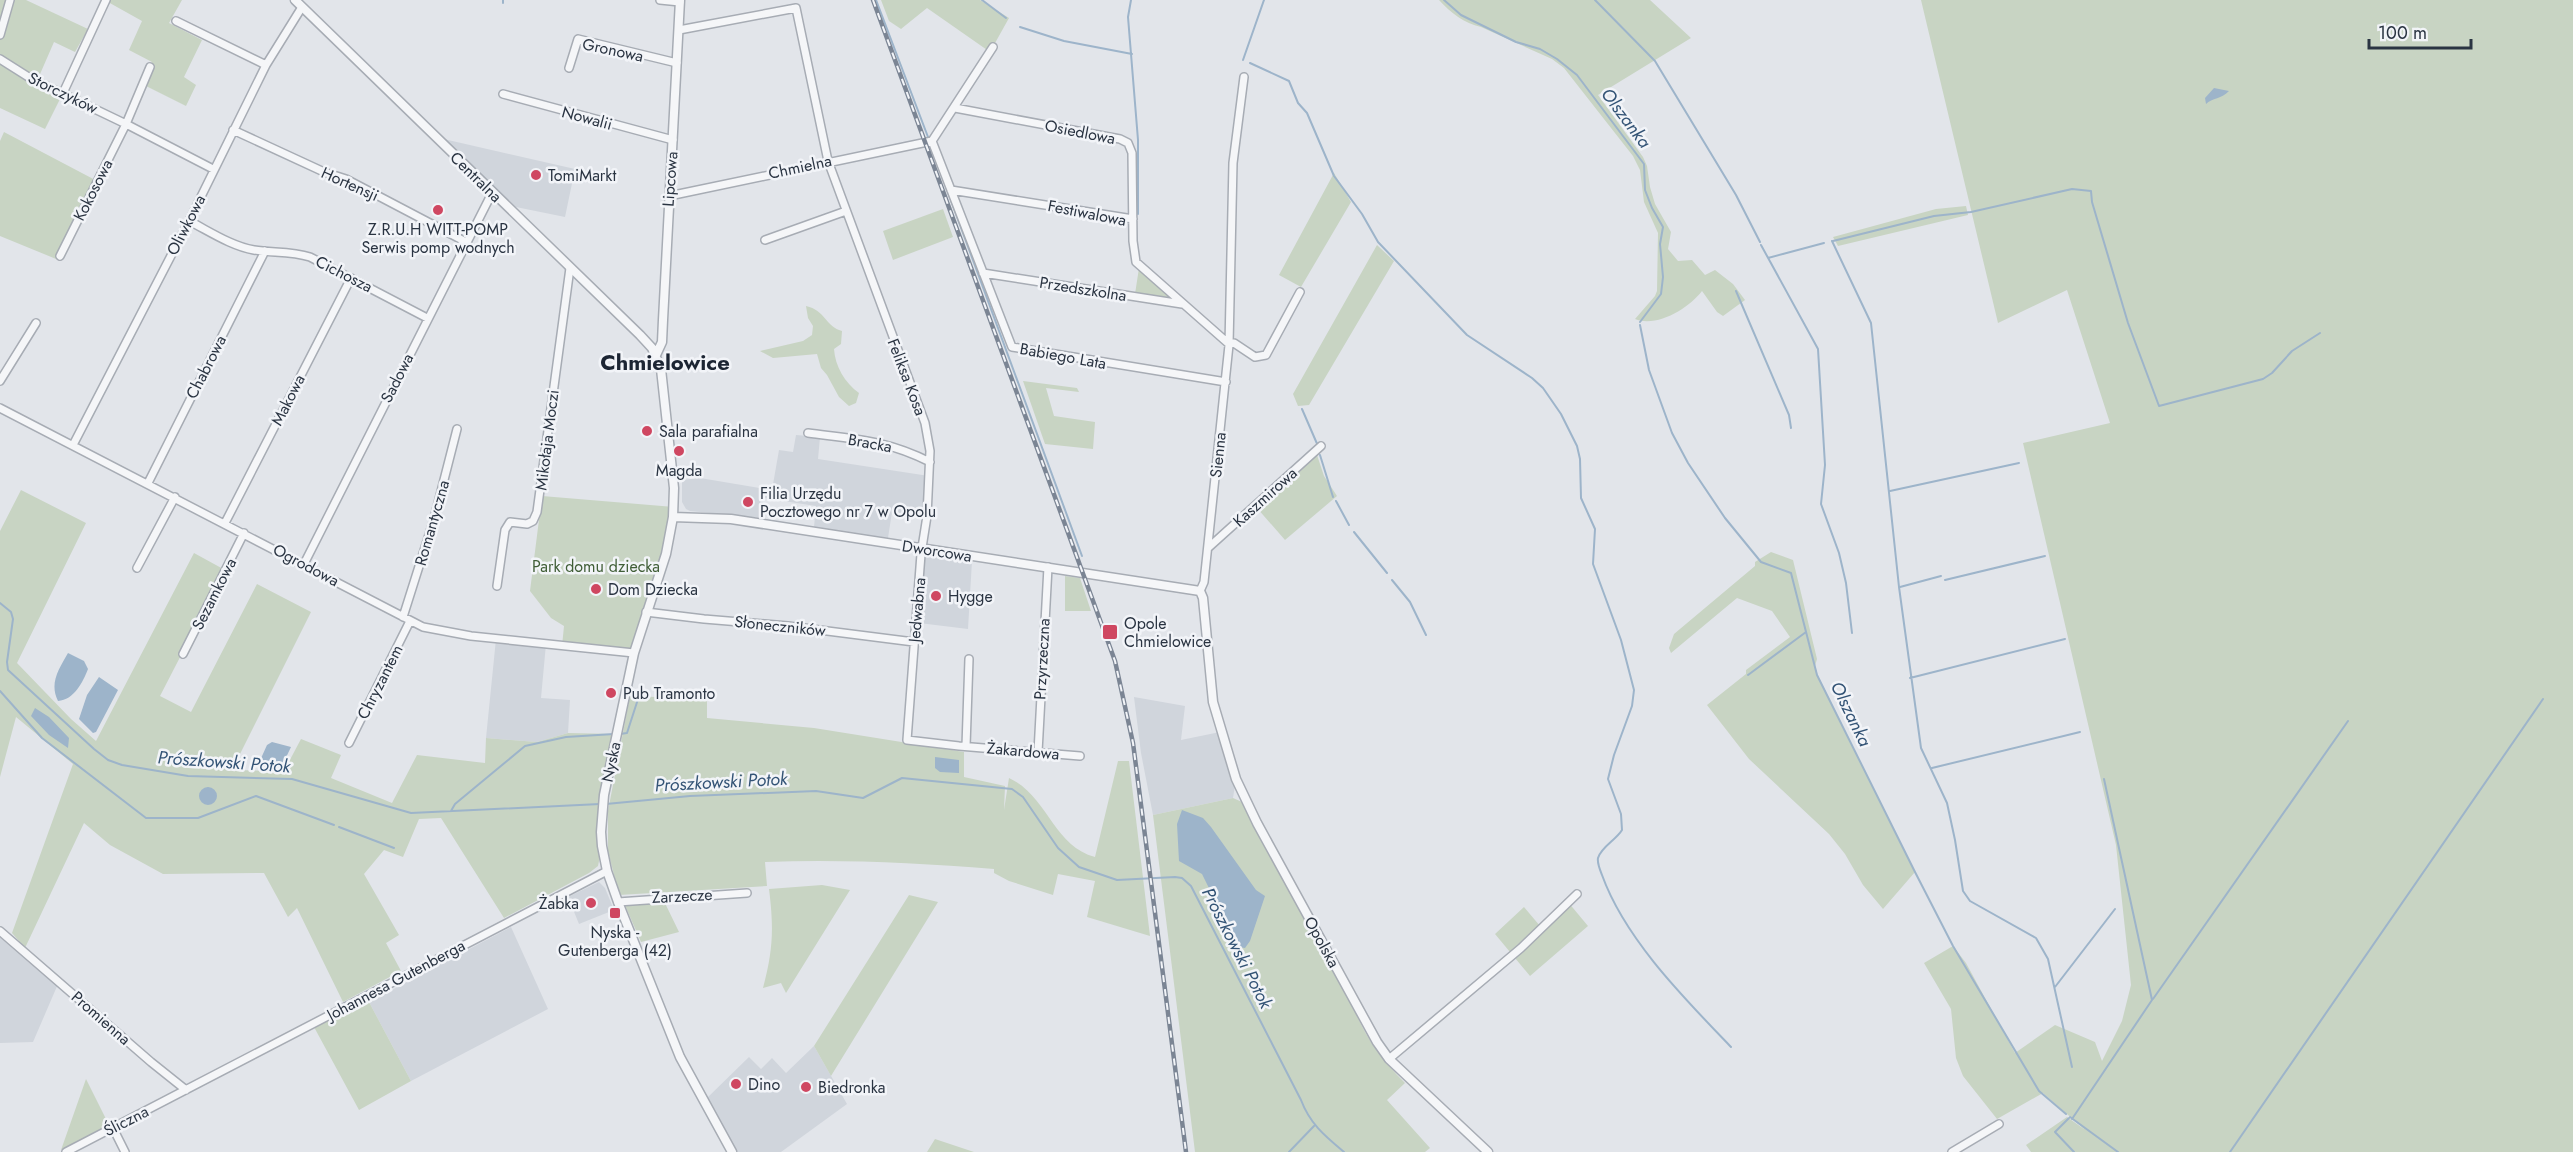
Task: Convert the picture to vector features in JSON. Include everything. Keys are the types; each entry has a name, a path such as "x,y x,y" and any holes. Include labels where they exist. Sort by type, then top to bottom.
{"street":[{"path":"0,35 10,0"},
{"path":"63,93 106,0"},
{"name":"Lipcowa","path":"656,355 662,342 680,1 660,0"},
{"name":"Oliwkowa","path":"73,445 299,2"},
{"name":"Centralna","path":"299,2 640,336 656,355"},
{"name":"Feliksa Kosa","path":"679,30 796,8 828,161 925,423 930,462 923,549"},
{"path":"176,21 266,65"},
{"name":"Gronowa","path":"569,68 578,39 677,63"},
{"path":"932,141 993,47"},
{"name":"Storczyków","path":"1,61 213,169"},
{"path":"126,124 150,67"},
{"name":"Sienna","path":"1244,76 1233,162 1226,382 1204,582 1200,591 1203,598 1212,702 1228,760 1257,824"},
{"name":"Nowalii","path":"503,94 673,140"},
{"name":"Osiedlowa","path":"955,108 1126,142 1132,153 1133,219"},
{"name":"Kokosowa","path":"60,256 126,124"},
{"name":"Hortensji","path":"233,130 324,172 346,179 466,242"},
{"name":"Chmielna","path":"669,196 932,141"},
{"name":"Babiego Lata","path":"932,141 1012,347 1226,382"},
{"name":"Festiwalowa","path":"951,190 1133,219 1136,262 1229,344 1234,343 1256,357 1266,355 1300,292"},
{"name":"Sadowa","path":"304,564 492,193"},
{"path":"765,240 846,211"},
{"name":"Cichosza","path":"189,221 235,244 265,252 310,257 427,318"},
{"name":"Chabrowa","path":"148,483 265,252"},
{"name":"Mikołaja Moczi","path":"497,586 505,530 510,522 527,524 533,521 537,512 570,268"},
{"name":"Przedszkolna","path":"983,273 1182,304"},
{"name":"Makowa","path":"225,523 351,278"},
{"path":"0,381 36,323"},
{"name":"Nyska","path":"656,355 662,378 674,488 673,517 666,554 634,653 603,804 601,832 607,871 680,1057 732,1152"},
{"name":"Ogrodowa","path":"0,408 407,619 436,631 634,653"},
{"name":"Romantyczna","path":"407,619 457,429"},
{"name":"Bracka","path":"808,433 886,444 905,449 930,462"},
{"name":"Kaszmirowa","path":"1208,548 1321,446"},
{"path":"137,568 175,497"},
{"name":"Dworcowa","path":"673,517 721,518 1200,591"},
{"name":"Sezamkowa","path":"183,654 244,533"},
{"name":"Jedwabna","path":"923,549 907,740 966,746"},
{"name":"Przyrzeczna","path":"1038,752 1048,567"},
{"name":"Słoneczników","path":"646,612 788,626 914,642"},
{"name":"Chryzantem","path":"349,743 407,619"},
{"path":"966,746 969,659"},
{"name":"Żakardowa","path":"966,746 1080,756"},
{"name":"Opolska","path":"1257,824 1377,1042 1389,1059 1488,1152"},
{"name":"Johannesa Gutenberga","path":"186,1090 607,871"},
{"name":"Zarzecze","path":"618,902 747,892"},
{"path":"1389,1059 1521,948 1577,894"},
{"name":"Promienna","path":"0,931 186,1090"},
{"name":"Śliczna","path":"66,1152 186,1090"},
{"path":"1952,1152 1999,1124"},
{"path":"113,1128 125,1152"}],"shaded area":[{"path":"435,137 575,169 565,217 511,206"},
{"path":"796,435 820,437 818,459 929,476 927,516 892,512 888,538 814,527 816,506 764,498 760,518 686,509 682,502 682,480 700,478 772,490 779,450 793,452"},
{"path":"925,553 972,561 968,629 919,623"},
{"path":"496,639 546,644 541,698 570,700 568,733 537,742 486,738"},
{"path":"1134,697 1185,706 1181,740 1220,732 1236,779 1233,798 1153,815 1141,753"},
{"path":"599,882 605,888 614,910 579,924 568,897"},
{"path":"511,927 548,1009 411,1081 369,1002"},
{"path":"0,937 58,984 33,1042 0,1043"},
{"path":"814,1046 847,1104 781,1152 736,1152 706,1099 749,1057 761,1069 772,1058 786,1073"}],"green space":[{"path":"0,0 26,0 88,29 75,52 54,42 37,81 63,93 45,129 0,108"},
{"path":"109,0 182,0 169,23 202,40 184,77 196,85 186,106 142,84 152,62 129,50 142,21 108,2"},
{"path":"881,0 980,0 1009,18 990,52 927,8 901,29 889,21"},
{"path":"1439,0 1650,0 1691,38 1598,95 1643,157 1655,204 1671,232 1668,249 1678,261 1692,260 1705,275 1715,270 1733,284 1745,300 1723,316 1717,312 1702,291 1689,304 1672,315 1653,321 1635,319 1657,291 1658,233 1644,202 1640,170 1633,156 1564,68 1552,59 1463,20"},
{"path":"1921,0 2573,0 2573,1152 2031,1152 2026,1145 2067,1117 2084,1129 2043,1093 1997,1119 1963,1076 1956,1058 1951,1009 1924,963 1953,946 1966,963 2015,1053 2055,1025 2095,1042 2102,1061 2122,1021 2131,985 2116,845 2023,443 2110,423 2067,290 1998,323"},
{"path":"4,132 99,182 61,261 0,236 0,141"},
{"path":"1334,173 1351,202 1301,287 1279,275"},
{"path":"1966,206 1968,215 1838,246 1833,237 1936,209"},
{"path":"943,209 953,237 893,260 883,231"},
{"path":"1377,245 1394,261 1309,405 1298,406 1293,394"},
{"path":"1139,268 1169,296 1168,299 1135,294"},
{"path":"806,306 817,311 832,326 842,331 841,344 834,349 836,362 849,384 859,393 856,403 849,406 839,397 821,368 817,354 773,358 760,351 803,341 812,335 813,326 808,318"},
{"path":"1023,381 1077,388 1079,392 1046,388 1054,416 1095,422 1093,449 1045,444"},
{"path":"1316,452 1324,476 1337,496 1285,540 1257,508"},
{"path":"21,490 86,523 17,663 71,719 96,741 194,553 225,570 160,696 191,712 257,584 311,612 232,770 284,771 301,739 341,755 331,778 392,803 417,755 485,763 486,738 537,742 568,733 617,734 604,795 602,846 598,866 504,918 441,818 419,819 403,857 384,850 364,874 399,935 386,943 401,971 343,1002 297,908 288,917 264,873 163,874 110,845 84,823 25,948 12,933 73,764 16,717 0,777 0,531"},
{"name":"Park domu dziecka","path":"542,496 674,507 634,653 562,646 564,626 551,618 530,591"},
{"path":"1771,552 1793,560 1817,659 1815,666 1818,676 1915,872 1883,909 1863,885 1845,854 1829,834 1749,759 1707,705 1746,674 1746,670 1790,637 1772,611 1737,598 1671,653 1669,648 1674,634 1755,566 1755,562"},
{"path":"1065,576 1080,578 1091,611 1065,611"},
{"path":"630,696 707,699 707,718 814,728 964,752 964,777 1005,786 1004,810 1009,778 1033,796 1069,843 1095,857 1118,761 1129,761 1150,936 1087,917 1095,881 1058,874 1053,895 1009,881 994,873 994,869 880,862 765,862 767,886 619,895 608,851 608,811"},
{"path":"1233,798 1242,802 1346,985 1368,1038 1405,1083 1387,1100 1430,1148 1425,1152 1195,1152 1153,815"},
{"path":"822,885 850,890 786,993 781,983 763,988 772,939 769,889"},
{"path":"909,895 938,902 831,1076 814,1046"},
{"path":"663,899 679,932 641,942 624,903"},
{"path":"1568,902 1588,926 1530,976 1495,934 1524,907 1540,926"},
{"path":"369,1002 411,1081 359,1110 314,1027"},
{"path":"86,1079 109,1125 61,1150"},
{"path":"935,1139 974,1152 927,1152"}],"water":[{"path":"2214,88 2229,91 2206,104 2205,98"},
{"path":"68,653 84,661 88,669 81,685 73,694 58,701 54,688 55,682"},
{"path":"99,677 118,690 96,732 93,733 79,719 87,695"},
{"path":"35,708 49,717 69,738 68,748 49,735 31,716"},
{"path":"272,742 291,747 281,768 264,769 258,765 267,745"},
{"path":"935,757 959,760 959,773 940,772 935,768"},
{"path":"208,787 214,790 217,796 214,802 208,805 202,802 199,796 202,790"},
{"path":"1182,810 1203,818 1256,890 1265,896 1250,941 1245,948 1238,947 1202,874 1179,861 1177,824"}],"waterway":[{"path":"876,0 928,137"},
{"path":"982,0 1006,18"},
{"path":"1131,0 1128,17 1138,140 1138,214"},
{"path":"1243,60 1264,0"},
{"name":"Olszanka","path":"1444,0 1461,15 1516,42 1540,49 1577,75 1644,164 1645,190 1663,227 1660,244 1663,277 1661,294 1640,322"},
{"path":"1595,0 1655,61 1736,195 1760,242"},
{"path":"1020,27 1064,41 1132,54"},
{"path":"1250,63 1289,81 1298,103 1307,113 1334,176 1362,214 1378,242 1467,335 1532,378 1543,388 1561,414 1577,446 1580,459 1581,498 1595,529 1593,564 1621,640 1634,690 1632,706 1608,779 1621,814 1622,830 1602,850 1598,864 1612,899 1641,945 1676,988 1731,1047"},
{"path":"942,176 1082,556"},
{"path":"1971,212 2072,189 2091,191 2092,202 2128,323 2159,406 2263,379 2272,373 2292,351 2320,333"},
{"path":"1833,241 1934,216 1971,212"},
{"path":"1832,241 1871,323 1899,587 1921,748 1947,803 1963,891 1970,901 2036,938 2048,959 2072,1067"},
{"path":"1768,258 1824,243"},
{"path":"1761,245 1818,349 1825,465 1821,504 1839,553 1846,583 1852,633"},
{"path":"1736,291 1789,415 1791,428"},
{"name":"Olszanka","path":"1640,325 1649,370 1672,433 1688,463 1725,518 1761,562 1791,573 1817,675 1915,872 1953,946 2039,1091 2066,1114"},
{"path":"1302,409 1318,446"},
{"path":"1320,455 1333,497"},
{"path":"1890,491 2019,463"},
{"path":"1336,501 1349,525"},
{"path":"1354,532 1387,573"},
{"path":"1945,580 2045,556"},
{"path":"1900,587 1941,576"},
{"path":"1392,580 1410,602 1426,635"},
{"name":"Prószkowski Potok","path":"0,603 11,612 13,619 8,670 94,749 108,760 122,765 188,776 292,779 411,813 600,804"},
{"path":"1748,675 1806,632"},
{"path":"1910,678 2065,639"},
{"path":"0,691 42,738 146,818 198,818 256,796 334,825"},
{"path":"620,734 627,733 639,696"},
{"path":"2230,1152 2543,699"},
{"path":"2153,999 2348,721"},
{"path":"1932,768 2080,732"},
{"path":"451,811 455,804 525,746 566,737 614,734"},
{"name":"Prószkowski Potok","path":"606,804 690,796 816,791 863,798 902,778 1012,789 1023,797 1058,848 1079,867 1117,880 1175,877 1182,878 1191,886 1309,1116 1324,1135 1344,1152"},
{"path":"2072,1119 2152,1000 2104,779"},
{"path":"339,827 394,848"},
{"path":"2055,987 2115,909"},
{"name":"Olszanka","path":"2070,1117 2118,1152"},
{"path":"2069,1118 2055,1132 2074,1152"},
{"path":"1289,1152 1314,1126"}],"railway":[{"path":"873,0 1115,661 1133,743 1186,1152"}],"place":[{"name":"TomiMarkt","path":"536,175"},
{"name":"Z.R.U.H WITT-POMP Serwis pomp wodnych","path":"438,210"},
{"name":"Sala parafialna","path":"647,431"},
{"name":"Magda","path":"679,451"},
{"name":"Filia Urzędu Pocztowego nr 7 w Opolu","path":"748,502"},
{"name":"Dom Dziecka","path":"596,589"},
{"name":"Hygge","path":"936,596"},
{"name":"Opole Chmielowice","path":"1110,632"},
{"name":"Pub Tramonto","path":"611,693"},
{"name":"Żabka","path":"591,903"},
{"name":"Nyska - Gutenberga (42)","path":"615,913"},
{"name":"Dino","path":"736,1084"},
{"name":"Biedronka","path":"806,1087"}],"district":[{"name":"Chmielowice","path":"665,362"}]}
